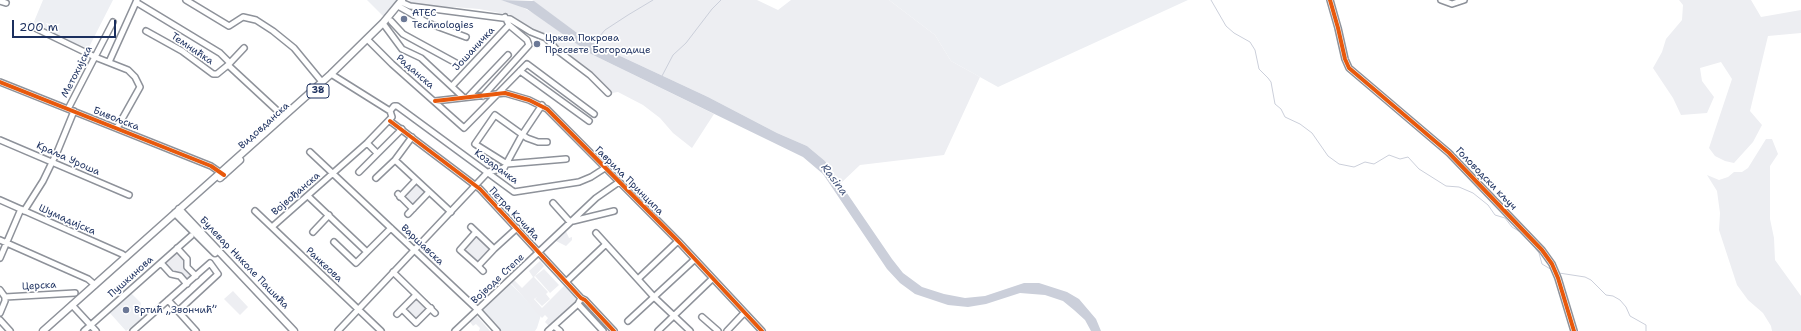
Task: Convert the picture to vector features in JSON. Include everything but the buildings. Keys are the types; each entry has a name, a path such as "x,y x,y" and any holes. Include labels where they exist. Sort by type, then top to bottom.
{"main road":[{"name":"Видовданска","path":"281,120 333,75 368,41 402,3"},
{"name":"Видовданска","path":"368,41 391,21 402,3"},
{"name":"Видовданска","path":"43,331 126,257 136,252 322,82 333,75"},
{"name":"Булевар Николе Пашића","path":"178,212 289,331"},
{"name":"Булевар Николе Пашића","path":"178,212 294,331"}],"street":[{"path":"186,0 229,26 243,17 256,20 273,31 294,48 322,82"},
{"name":"Головодски кључ","path":"1330,0 1345,59 1349,68 1449,153 1542,250 1552,264 1558,278 1574,331"},
{"path":"1441,0 1452,4 1464,0"},
{"path":"0,1 6,3"},
{"path":"109,62 136,1 220,53 281,120"},
{"path":"402,3 410,6 505,17 546,38 556,50 590,74 608,93"},
{"path":"402,3 428,23 466,37"},
{"path":"483,96 529,45 527,40 509,25 505,17"},
{"path":"391,21 403,34 456,62"},
{"name":"Метохијска","path":"0,258 23,210 43,181 63,140 71,110 113,22"},
{"name":"Јошаничка","path":"452,86 509,25"},
{"path":"31,26 95,57 130,71 140,85 138,93 117,128"},
{"path":"386,26 402,49 421,58 452,86 466,96 508,55"},
{"name":"Темнићка","path":"146,30 178,49 213,74 217,74 229,64 244,48"},
{"name":"Раданска","path":"368,41 466,128 520,71"},
{"path":"589,121 520,71 527,64 594,114"},
{"path":"333,75 390,111 392,114 390,121"},
{"name":"Бивољска","path":"0,82 211,166 222,173"},
{"name":"Гаврила Принципа","path":"435,101 466,96 483,96 505,93 542,105 552,113 678,241 694,260 762,331"},
{"path":"338,331 488,172 501,169 507,164 522,135 542,105"},
{"name":"Козарачка","path":"390,111 394,106 397,106 512,191 517,192 579,182 591,177 605,168"},
{"path":"547,142 538,142 522,135 494,115 476,144 507,164 566,159"},
{"name":"Петра Кочића","path":"390,121 476,185 567,281 581,298 585,300 614,331"},
{"name":"Војвођанска","path":"272,227 390,121"},
{"path":"359,172 402,129"},
{"path":"376,178 395,160 412,137"},
{"name":"Краља Уроша","path":"0,140 129,195"},
{"path":"367,143 377,154"},
{"name":"Војвођанска","path":"310,152 332,174"},
{"path":"395,160 451,212"},
{"name":"Варшавска","path":"332,174 478,310 497,331"},
{"path":"413,209 399,195 416,180"},
{"name":"Војводе Степе","path":"455,331 605,191 619,182"},
{"path":"408,214 429,192"},
{"path":"308,196 367,252"},
{"name":"Шумадијска","path":"0,200 126,257"},
{"path":"553,203 571,222 614,211"},
{"name":"Ранкеова","path":"256,211 381,331"},
{"path":"313,232 329,215"},
{"path":"471,227 494,249"},
{"path":"334,242 356,263 391,228"},
{"path":"478,266 517,228"},
{"path":"476,232 458,252 483,271"},
{"path":"596,233 654,297 690,331"},
{"name":"Пушкинова","path":"84,331 191,236"},
{"path":"0,240 88,279 96,285"},
{"path":"638,279 678,241"},
{"path":"567,281 606,244"},
{"path":"177,248 187,259 188,267 196,276"},
{"path":"628,322 694,260"},
{"path":"161,263 171,274 180,276 187,284"},
{"path":"133,331 210,263 218,274 178,311"},
{"path":"394,272 435,313"},
{"path":"658,331 712,279"},
{"path":"0,290 5,297 4,306 0,313"},
{"name":"Церска","path":"5,297 75,293"},
{"path":"397,314 416,295"},
{"path":"548,331 578,304 581,298"},
{"path":"168,300 193,330"},
{"path":"578,304 603,331"},
{"path":"72,305 96,331"},
{"path":"411,328 431,308"},
{"path":"402,309 416,323"},
{"path":"727,331 744,312"},
{"path":"702,317 718,331"},
{"path":"0,320 10,331"},
{"path":"554,326 560,331"}],"shaded area":[{"path":"43,0 113,0 87,51 33,24"},
{"path":"367,0 399,0 385,18"},
{"path":"410,0 501,0 518,5 535,14 591,54 714,114 692,148 673,133 660,118 643,105 618,92 612,93 597,77 558,49 548,37 531,29 510,15 479,9 439,7 409,3"},
{"path":"532,0 757,0 778,10 791,0 889,0 935,35 951,61 980,77 944,155 860,165 841,183 825,161 807,146 777,133 708,97 588,41"},
{"path":"889,0 1188,0 998,87 951,61 935,35"},
{"path":"1679,0 1751,0 1761,17 1801,10 1801,33 1768,36 1750,111 1762,125 1753,142 1734,163 1725,161 1715,156 1709,148 1732,79 1721,62 1700,68 1702,81 1714,97 1707,113 1681,115 1673,98 1653,68 1662,52 1666,39 1682,20 1683,5"},
{"path":"1766,139 1772,139 1778,154 1770,166 1770,219 1774,238 1775,260 1801,296 1801,331 1772,331 1771,326 1763,313 1748,300 1737,285 1719,230 1720,213 1717,191 1707,175 1719,180 1728,177 1734,172 1742,172 1748,168"},
{"path":"416,182 427,192 413,207 403,196"},
{"path":"565,229 569,238 572,237 572,240 566,246 556,241 557,237"},
{"path":"474,236 477,236 491,250 479,262 463,250"},
{"path":"177,248 187,259 188,267 196,276 187,284 180,276 171,274 161,263"},
{"path":"540,261 544,266 534,277 548,292 546,294 550,299 542,306 535,299 537,297 534,299 542,308 564,286 576,297 575,303 550,327 545,322 548,318 545,315 542,318 511,283 514,280 522,288 533,277 529,271"},
{"path":"544,269 559,285 550,293 535,276"},
{"path":"510,283 541,315 535,331 500,331 481,310"},
{"path":"233,291 248,307 240,315 224,299"},
{"name":"Вртић „Звончић”","path":"131,293 141,303 140,309 146,316 126,331 109,312"},
{"path":"416,298 427,309 417,320 405,308"},
{"path":"476,315 490,331 479,331 480,328 476,324 473,326 470,322"}],"water":[{"name":"Rasina","path":"501,0 534,1 588,41 708,97 777,133 807,146 825,161 903,273 922,287 944,294 965,298 985,296 1024,283 1039,283 1067,292 1079,299 1096,319 1101,331 1091,331 1085,320 1063,301 1045,295 1020,293 986,304 968,307 948,305 915,294 900,283 887,269 823,174 803,157 591,54 527,9"}],"waterway":[{"path":"593,44 605,30 653,0"},
{"path":"662,76 673,55 686,43 712,9 721,0"},
{"path":"1211,0 1226,26 1234,33 1250,42 1255,50 1259,69 1271,82 1275,104 1281,109 1285,117 1300,124 1312,133 1328,156 1339,164 1354,167 1365,162 1374,164 1389,155 1400,159 1408,157 1419,169 1446,186 1459,187 1473,193 1488,205 1495,215 1505,218 1512,227 1522,233"},
{"path":"1528,239 1539,253 1542,264 1552,270"},
{"path":"1559,273 1585,277 1591,280 1606,295 1613,296 1620,300 1626,307 1630,316 1646,325 1646,331"}],"cycle path":[{"path":"1330,0 1345,59 1349,68 1449,153 1542,250 1552,264 1558,278 1574,331"},
{"path":"0,82 211,166 224,175"},
{"path":"435,101 505,93 529,100 547,109 678,241 762,331"},
{"path":"390,121 480,189 581,298 585,300 614,331"}],"place":[{"name":"ATEC Technologies","path":"404,19"},
{"name":"Црква Покрова Пресвете Богородице","path":"537,44"},
{"name":"Вртић „Звончић”","path":"126,310"}]}
